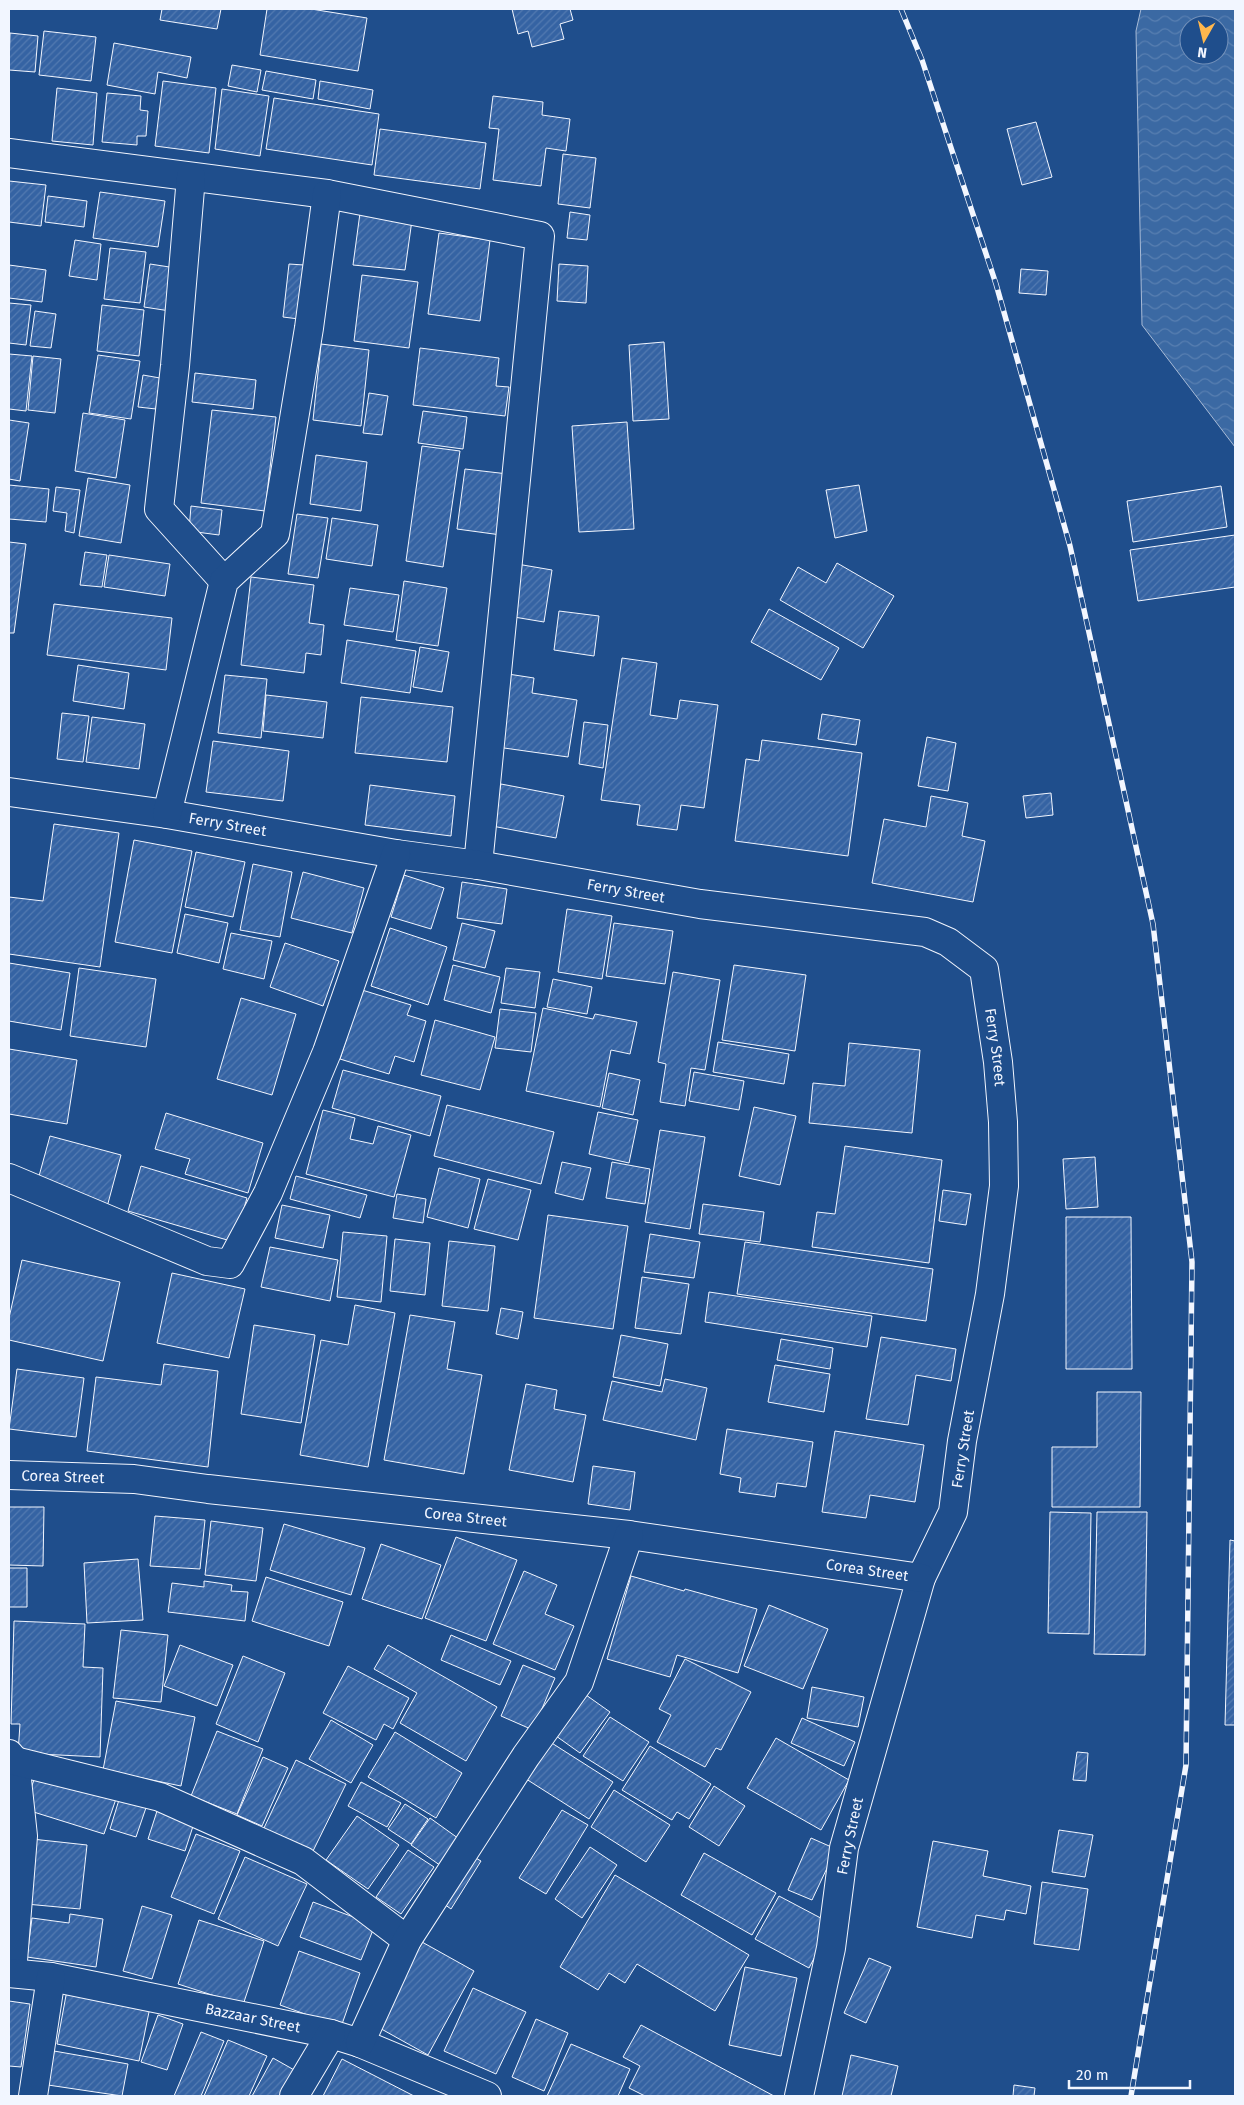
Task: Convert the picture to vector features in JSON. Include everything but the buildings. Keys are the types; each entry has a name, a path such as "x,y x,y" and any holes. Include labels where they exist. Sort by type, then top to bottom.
{"street":[{"path":"9,153 327,194 540,236 478,865"},
{"path":"191,177 175,366 159,509 224,582"},
{"path":"167,814 224,582 275,534 309,328 327,194"},
{"name":"Ferry Street","path":"9,792 167,814 700,904 925,932 948,942 984,969 998,1062 1003,1122 1004,1186 990,1294 962,1441 953,1512 921,1578 844,1848 831,1948 799,2096"},
{"path":"9,1178 207,1261 230,1264 268,1194 327,1052 396,854"},
{"name":"Corea Street","path":"9,1475 134,1479 629,1535 921,1578"},
{"path":"360,2043 407,1940 526,1756 579,1682 629,1535"},
{"path":"11,1973 23,1836 12,1758 160,1796 303,1861 407,1940"},
{"name":"Bazzaar Street","path":"11,1973 51,1977 331,2034 360,2043 487,2096"},
{"path":"33,2096 51,1977"},
{"path":"294,2096 331,2034"}],"water":[{"path":"1141,9 1235,9 1235,447 1142,325 1136,31"}],"railway":[{"path":"901,9 922,60 996,284 1070,546 1153,924 1192,1262 1186,1765 1131,2096"}]}
